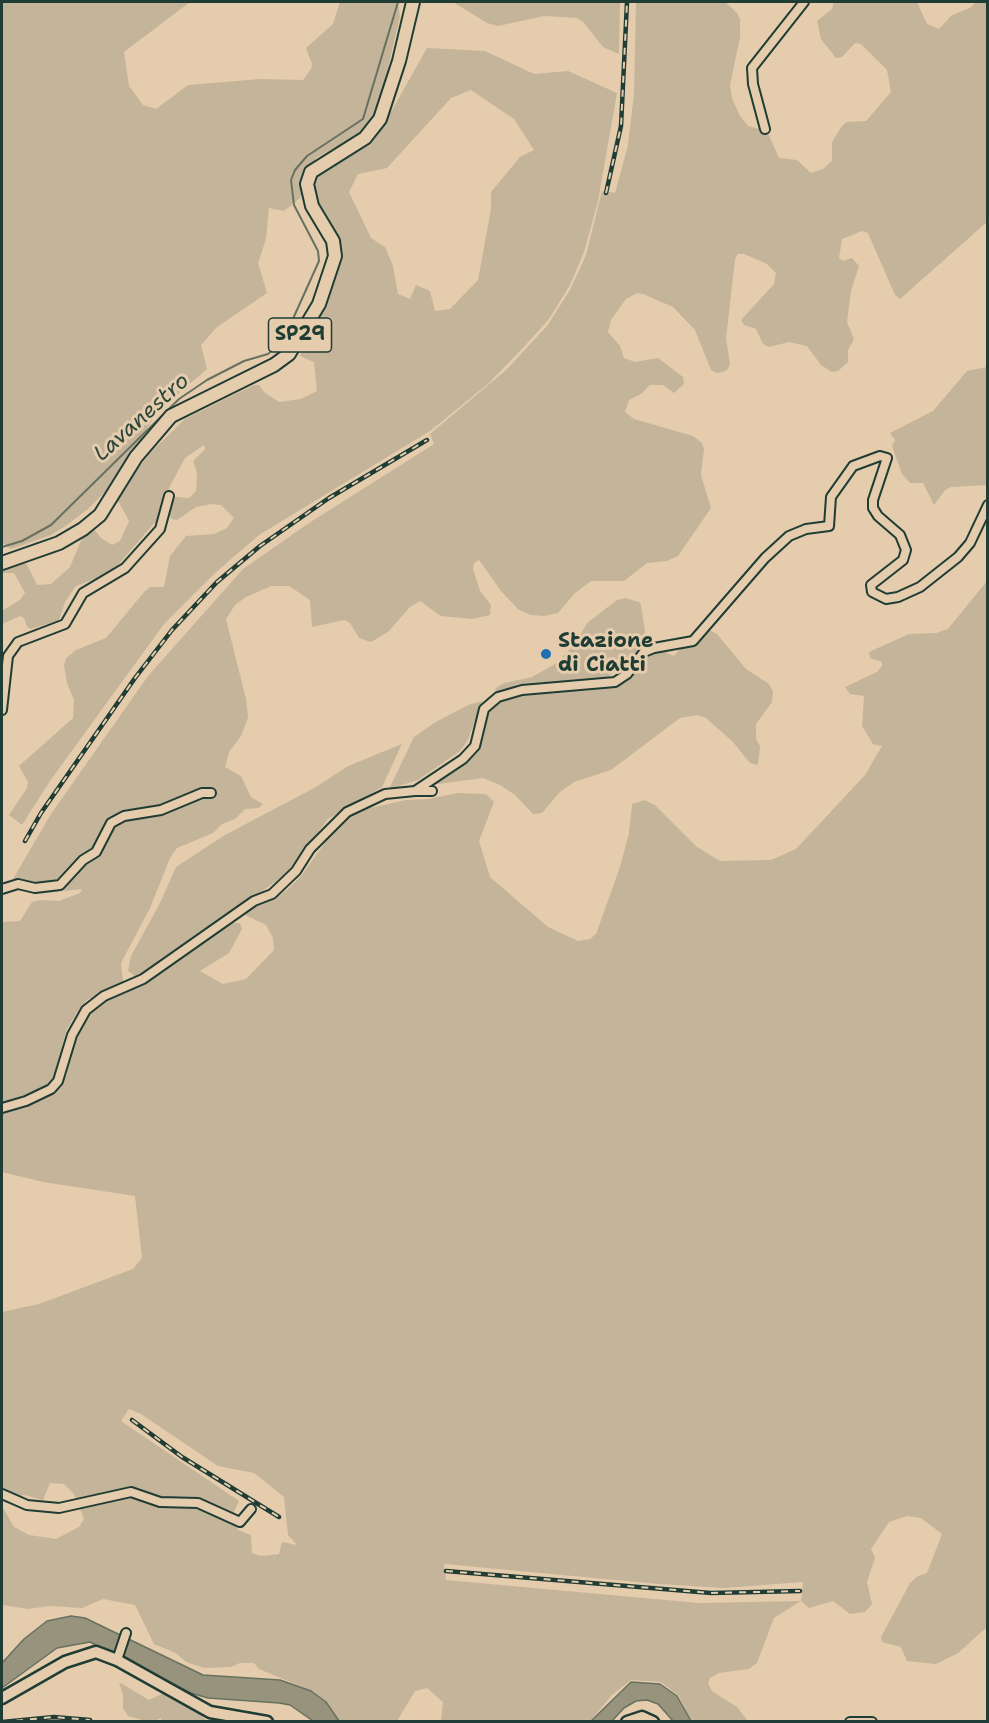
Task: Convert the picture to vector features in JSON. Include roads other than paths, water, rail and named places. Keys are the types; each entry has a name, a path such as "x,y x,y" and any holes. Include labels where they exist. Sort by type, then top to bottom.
{"main road":[{"name":"SP29","path":"2,563 59,543 83,529 100,515 136,457 171,416 274,365 289,354 319,304 336,256 333,242 312,206 307,184 311,172 365,138 380,119 399,61 413,2"},
{"path":"2,1698 76,1657 96,1652 118,1658 210,1712 267,1722"},
{"path":"627,1722 642,1717 653,1722"}],"street":[{"path":"765,129 753,84 752,68 804,2"},
{"path":"415,791 469,754 475,746 484,709 498,697 522,690 615,682 627,674 644,652 693,641 765,558 789,536 806,529 820,530 830,526 831,497 853,466 880,456 887,458 873,500 873,508 878,516 900,535 906,550 903,560 871,585 872,592 886,600 920,587 958,557 970,543 987,505"},
{"path":"2,710 8,656 18,642 65,624 83,593 125,568 160,529 169,496"},
{"path":"2,1108 26,1101 51,1089 58,1081 72,1035 86,1010 104,996 143,979 254,901 272,894 296,871 326,831 347,812 385,795 432,791"},
{"path":"2,889 18,884 35,888 60,885 83,860 96,852 111,823 124,816 161,810 202,793 212,793"},
{"path":"2,1494 27,1504 59,1508 131,1492 160,1502 198,1503 240,1522 251,1509"},
{"path":"118,1658 126,1636"},
{"path":"850,1722 852,1719 872,1722"}],"waterway":[{"name":"Lavanestro","path":"2,547 22,541 51,525 179,399 207,380 244,361 268,354 283,341 319,261 318,251 294,205 291,180 295,170 307,156 363,119 398,2"}],"railway":[{"path":"606,193 621,126 627,2"},
{"path":"25,841 41,813 135,678 172,630 217,582 260,546 329,498 427,440"},
{"path":"132,1420 182,1457 279,1517"},
{"path":"446,1571 711,1593 800,1591"},
{"path":"2,1722 54,1717 90,1720"}],"place":[{"name":"Stazione di Ciatti","path":"546,654"}]}
